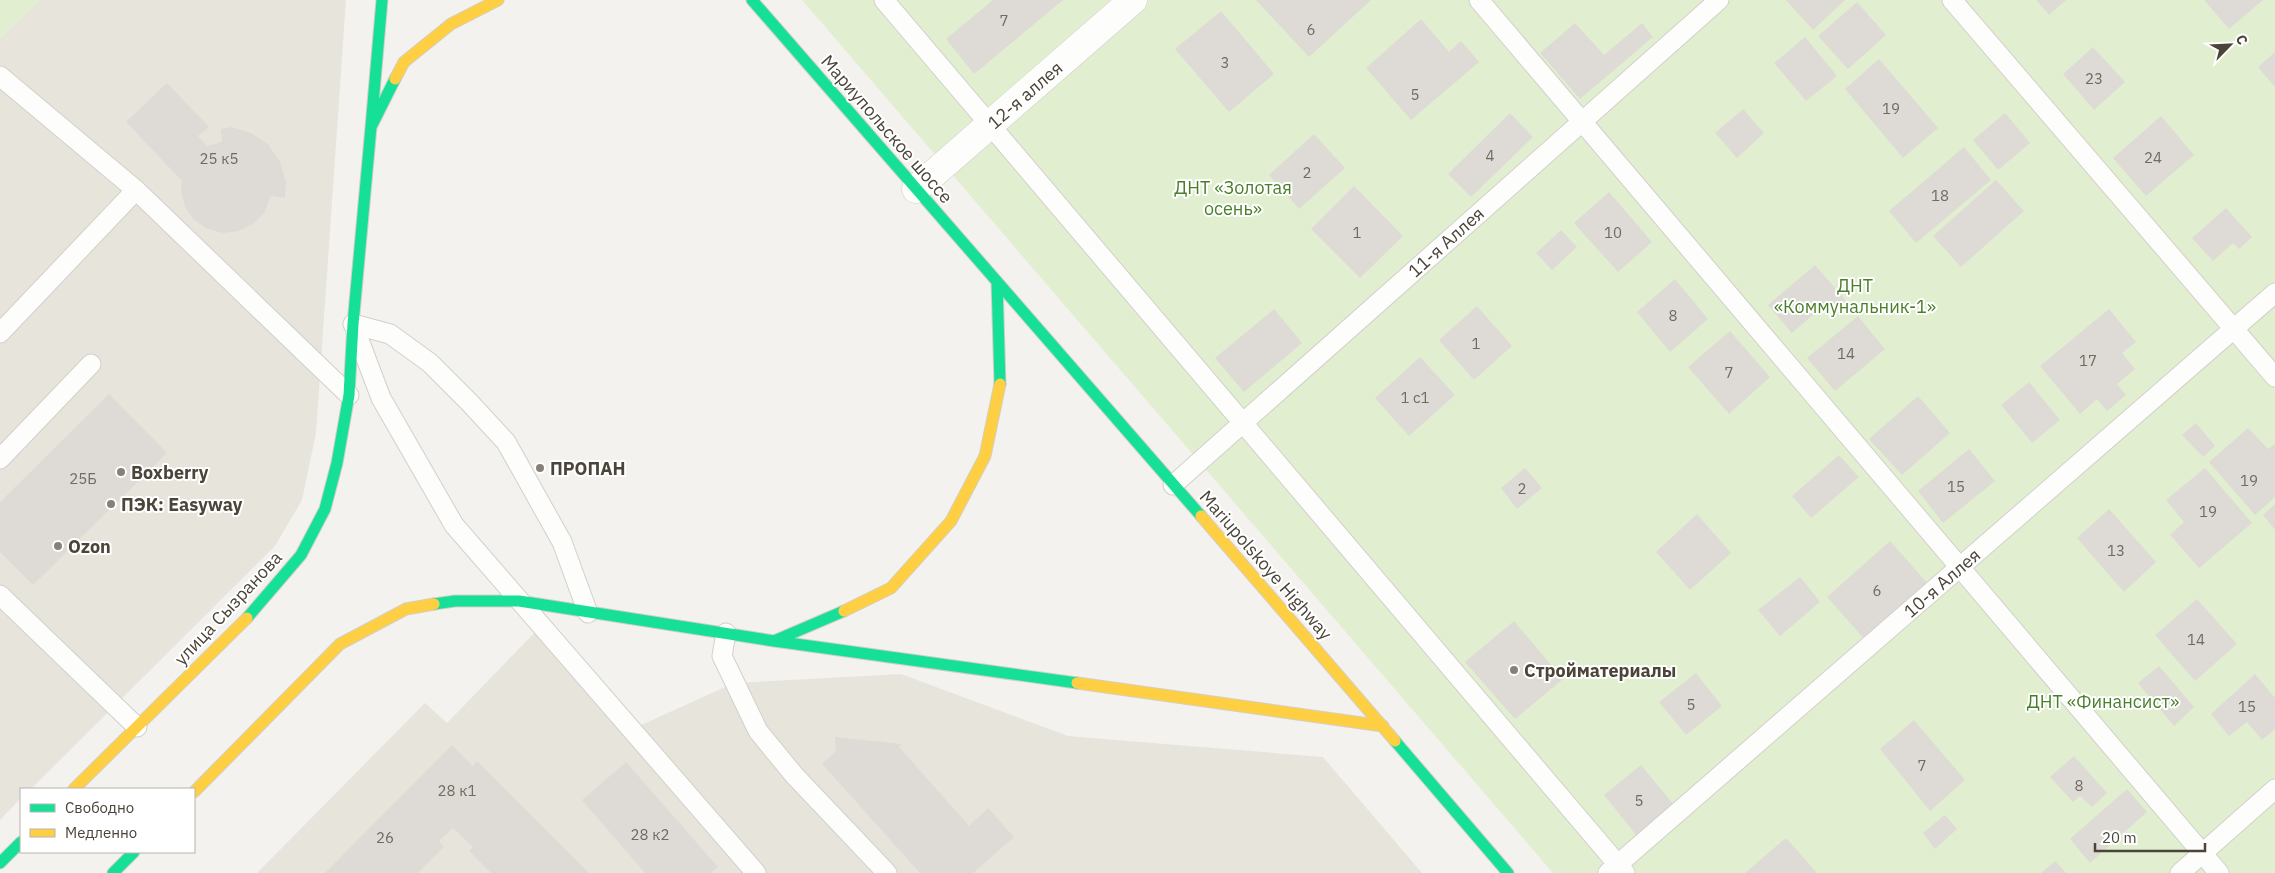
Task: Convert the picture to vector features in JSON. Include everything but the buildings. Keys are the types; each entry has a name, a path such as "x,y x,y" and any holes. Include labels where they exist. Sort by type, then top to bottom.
{"main road":[{"name":"улица Сызранова","path":"75,788 253,612 301,555 325,508 337,463 349,395 353,324 382,0"},
{"path":"371,127 404,62 451,24 498,0"},
{"name":"Мариупольское шоссе","path":"752,0 997,282"},
{"path":"774,641 840,613 891,588 951,521 985,456 1000,384 997,282"},
{"name":"Mariupolskoye Highway","path":"997,282 1383,726 1508,873"},
{"path":"195,791 340,644 406,609 455,601 519,601 774,641 1383,726"},
{"path":"0,863 20,843"},
{"path":"113,873 133,853"}],"street":[{"name":"12-я аллея","path":"916,189 1133,0"}],"lane":[{"path":"884,0 1617,870"},
{"path":"1479,0 2219,873"},
{"name":"11-я Аллея","path":"1173,484 1719,0"},
{"path":"1952,0 2275,377"},
{"path":"0,76 136,190 349,395"},
{"path":"0,333 136,190"},
{"name":"10-я Аллея","path":"1617,870 1960,567 2275,293"},
{"path":"353,324 381,398 454,525 756,873"},
{"path":"353,324 390,334 430,363 506,442 562,542 588,613"},
{"path":"0,460 91,364"},
{"path":"0,595 138,726"},
{"path":"726,633 722,656 758,731 794,775 887,873"},
{"path":"2180,873 2275,789"}],"shaded area":[{"path":"39,0 346,0 316,433 302,500 275,546 32,788 20,788 20,799 0,820 0,38"},
{"path":"540,627 639,726 734,683 901,674 1068,736 1323,757 1422,873 257,873 425,703 447,723"}],"green space":[{"path":"0,0 39,0 0,38"},
{"path":"802,0 2275,0 2275,873 1553,873"}],"traffic: fast":[{"path":"371,127 382,0"},
{"path":"752,0 1201,516"},
{"path":"247,618 301,555 325,509 337,463 349,395 353,324 371,127 395,79"},
{"path":"997,282 1000,384"},
{"path":"434,604 455,601 519,601 774,641 844,611"},
{"path":"774,641 1077,683"},
{"path":"1395,741 1508,873"},
{"path":"0,863 20,843"},
{"path":"113,873 133,853"}],"traffic: slow":[{"path":"395,79 404,62 451,24 498,0"},
{"path":"844,611 891,588 951,521 985,456 1000,384"},
{"path":"1201,516 1395,741"},
{"path":"195,791 340,644 406,609 434,604"},
{"path":"75,788 247,618"},
{"path":"1077,683 1383,726"}],"place":[{"name":"ПРОПАН","path":"540,468"},
{"name":"Boxberry","path":"121,472"},
{"name":"ПЭК: Easyway","path":"111,504"},
{"name":"Ozon","path":"58,546"},
{"name":"Стройматериалы","path":"1514,670"}],"park label":[{"name":"ДНТ «Золотая осень»","path":"1233,197"},
{"name":"ДНТ «Коммунальник-1»","path":"1855,295"},
{"name":"ДНТ «Финансист»","path":"2103,701"}]}
